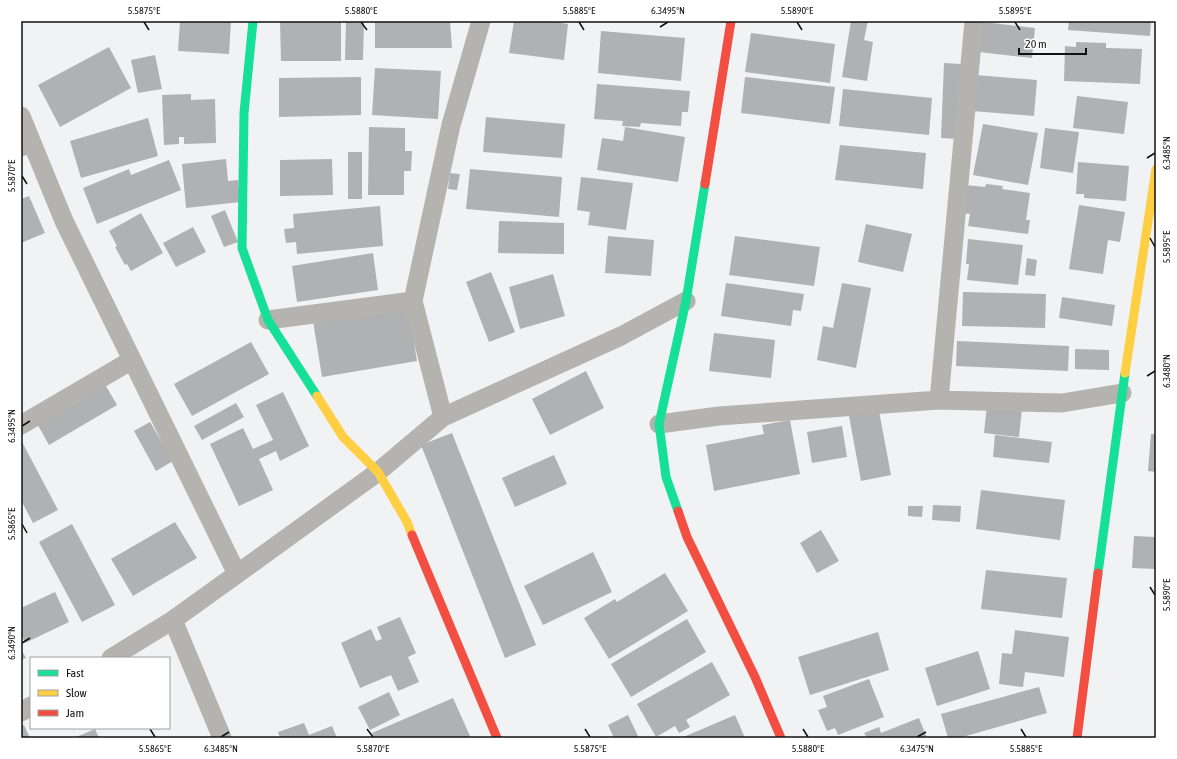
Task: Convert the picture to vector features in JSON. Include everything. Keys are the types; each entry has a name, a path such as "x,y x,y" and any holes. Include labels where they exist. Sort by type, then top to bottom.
{"street":[{"path":"253,21 244,113 242,248 268,320 343,437 378,472 407,522 497,738"},
{"path":"443,417 414,301 451,125 481,21"},
{"path":"731,21 686,301 659,424 666,477 687,537 755,677 781,738"},
{"path":"939,400 974,21"},
{"path":"21,116 64,221 237,574"},
{"path":"1077,738 1122,393 1152,207 1156,169"},
{"path":"268,320 414,301"},
{"path":"112,657 174,620 378,472 443,417 621,336 686,301"},
{"path":"21,425 132,360"},
{"path":"659,424 719,416 939,400 1062,403 1122,393"},
{"path":"174,620 222,738"},
{"path":"21,712 30,707"}],"building":[{"path":"180,21 231,21 229,54 178,51"},
{"path":"341,21 341,61 281,61 280,22"},
{"path":"346,21 364,21 363,60 345,60"},
{"path":"375,21 450,21 452,48 375,48"},
{"path":"514,21 547,21 568,24 564,60 509,53"},
{"path":"851,21 868,21 864,40 873,42 867,81 842,77"},
{"path":"1069,21 1151,21 1150,36 1068,30"},
{"path":"983,22 1035,28 1032,58 979,52"},
{"path":"601,31 685,38 681,81 598,73"},
{"path":"751,33 835,44 830,83 745,72"},
{"path":"1076,42 1106,43 1106,48 1142,49 1140,84 1064,81 1065,46 1076,47"},
{"path":"109,47 131,88 60,127 38,85"},
{"path":"155,55 162,89 138,93 131,60"},
{"path":"944,63 961,64 958,139 941,138"},
{"path":"375,68 441,71 438,119 372,115"},
{"path":"975,75 1037,80 1034,116 972,111"},
{"path":"361,77 361,115 279,117 279,78"},
{"path":"745,77 835,87 830,124 741,113"},
{"path":"597,84 690,91 688,112 682,112 681,126 641,123 640,127 622,126 623,121 594,119"},
{"path":"843,89 932,98 929,135 839,126"},
{"path":"191,94 191,100 215,99 216,143 184,144 184,137 179,137 179,144 164,145 162,95"},
{"path":"1077,96 1128,102 1124,134 1073,128"},
{"path":"486,117 565,124 562,158 483,152"},
{"path":"148,118 158,156 81,178 70,141"},
{"path":"983,124 1038,133 1028,185 973,175"},
{"path":"369,127 405,128 405,151 412,151 411,171 404,171 404,195 368,195"},
{"path":"625,127 685,137 678,182 597,170 602,138 623,141"},
{"path":"1045,128 1079,132 1073,173 1040,168"},
{"path":"21,134 29,154 21,157"},
{"path":"840,145 926,153 923,189 835,180"},
{"path":"348,152 362,152 362,199 348,199"},
{"path":"226,159 228,181 238,180 240,202 186,208 182,164"},
{"path":"332,159 333,195 280,196 280,160"},
{"path":"169,160 181,190 97,224 83,188 129,169 131,175"},
{"path":"1078,162 1129,166 1126,201 1084,198 1084,194 1076,194"},
{"path":"470,169 562,177 559,217 466,209"},
{"path":"450,173 460,174 457,190 448,189"},
{"path":"581,177 633,183 626,230 588,225 590,212 577,210"},
{"path":"986,184 1003,186 1002,189 1030,193 1026,220 1030,220 1028,234 968,226 970,214 962,213 965,185 985,187"},
{"path":"29,196 45,233 21,243 21,199"},
{"path":"1079,205 1125,212 1120,242 1108,240 1103,274 1069,269"},
{"path":"380,206 383,246 297,254 296,242 286,243 284,229 294,228 293,214"},
{"path":"225,210 238,242 224,247 211,216"},
{"path":"141,213 163,253 131,271 127,264 125,265 115,247 117,246 109,231"},
{"path":"499,221 564,223 564,254 498,253"},
{"path":"866,224 912,234 903,272 858,262"},
{"path":"193,227 206,252 176,267 163,243"},
{"path":"608,236 654,240 651,276 605,273"},
{"path":"735,236 820,247 814,286 729,275"},
{"path":"968,239 1023,245 1018,285 967,280 969,264 966,264"},
{"path":"373,253 378,290 297,302 292,266"},
{"path":"1027,258 1037,260 1035,276 1025,275"},
{"path":"491,272 515,332 489,342 466,282"},
{"path":"553,274 565,316 520,329 509,287"},
{"path":"726,283 804,294 801,311 793,310 791,326 721,316"},
{"path":"842,283 871,288 856,368 817,360 823,326 833,328"},
{"path":"963,292 1046,294 1045,328 962,326"},
{"path":"1062,297 1115,305 1112,326 1059,318"},
{"path":"408,305 417,361 322,377 313,321"},
{"path":"714,333 775,340 771,378 709,371"},
{"path":"957,341 1069,346 1068,371 956,366"},
{"path":"251,342 269,374 192,416 174,384"},
{"path":"1075,349 1109,350 1109,370 1075,369"},
{"path":"586,371 604,408 550,435 532,399"},
{"path":"103,381 117,405 49,445 35,420"},
{"path":"283,392 309,446 280,461 276,451 259,459 273,490 239,506 210,444 243,428 253,449 273,440 256,405"},
{"path":"236,403 244,417 202,440 194,426"},
{"path":"987,405 1022,409 1019,437 984,433"},
{"path":"879,411 891,475 861,481 849,416"},
{"path":"790,420 800,474 714,491 706,445 764,434 762,425"},
{"path":"150,422 173,461 156,471 134,431"},
{"path":"842,426 847,457 812,463 807,432"},
{"path":"452,433 536,645 505,658 421,445"},
{"path":"1151,434 1156,434 1156,472 1148,471"},
{"path":"995,435 1052,442 1049,463 993,457"},
{"path":"21,440 58,510 33,523 21,500"},
{"path":"554,455 567,484 515,507 502,478"},
{"path":"981,490 1065,500 1060,540 976,529"},
{"path":"933,505 961,506 960,522 932,520"},
{"path":"908,506 923,506 922,517 908,516"},
{"path":"175,522 197,558 133,596 111,559"},
{"path":"72,524 115,605 82,622 39,542"},
{"path":"821,530 839,561 817,573 800,543"},
{"path":"1134,536 1156,537 1156,569 1132,568"},
{"path":"593,552 612,592 543,625 524,586"},
{"path":"986,570 1067,578 1062,618 981,609"},
{"path":"665,573 688,611 609,659 584,618 615,599 617,602"},
{"path":"55,592 69,622 25,643 21,633 21,608"},
{"path":"400,617 416,653 408,657 419,682 398,691 391,675 360,688 341,643 371,629 376,641 382,639 377,627"},
{"path":"687,619 706,652 631,697 611,664"},
{"path":"1015,630 1069,637 1064,677 1025,672 1023,687 999,684 1002,653 1012,654"},
{"path":"878,632 889,670 810,695 798,657"},
{"path":"21,649 26,658 21,660"},
{"path":"978,651 990,689 937,706 925,668"},
{"path":"712,662 730,695 686,720 690,727 679,733 675,726 656,737 637,704"},
{"path":"869,679 884,717 838,735 835,728 827,731 818,710 827,707 823,696"},
{"path":"1039,687 1047,713 959,738 948,738 941,714"},
{"path":"389,692 400,715 370,730 358,707"},
{"path":"453,698 470,736 465,738 374,738 372,733"},
{"path":"628,715 639,738 614,738 608,725"},
{"path":"735,715 745,738 681,738"},
{"path":"919,718 927,738 867,738 864,733 879,727 881,733"},
{"path":"304,723 309,735 332,726 337,738 280,738 278,732"},
{"path":"24,725 30,738 21,738 21,726"},
{"path":"95,729 99,738 74,738"}],"traffic: fast":[{"path":"253,21 244,113 242,248 268,320 317,396"},
{"path":"678,511 666,477 659,424 686,301 705,184"},
{"path":"1098,573 1125,373"}],"traffic: slow":[{"path":"1125,373 1156,169"},
{"path":"317,396 343,437 378,472 407,522 412,535"}],"traffic: jam":[{"path":"705,184 731,21"},
{"path":"678,511 687,537 755,677 781,738"},
{"path":"412,535 497,738"},
{"path":"1077,738 1098,573"}]}
